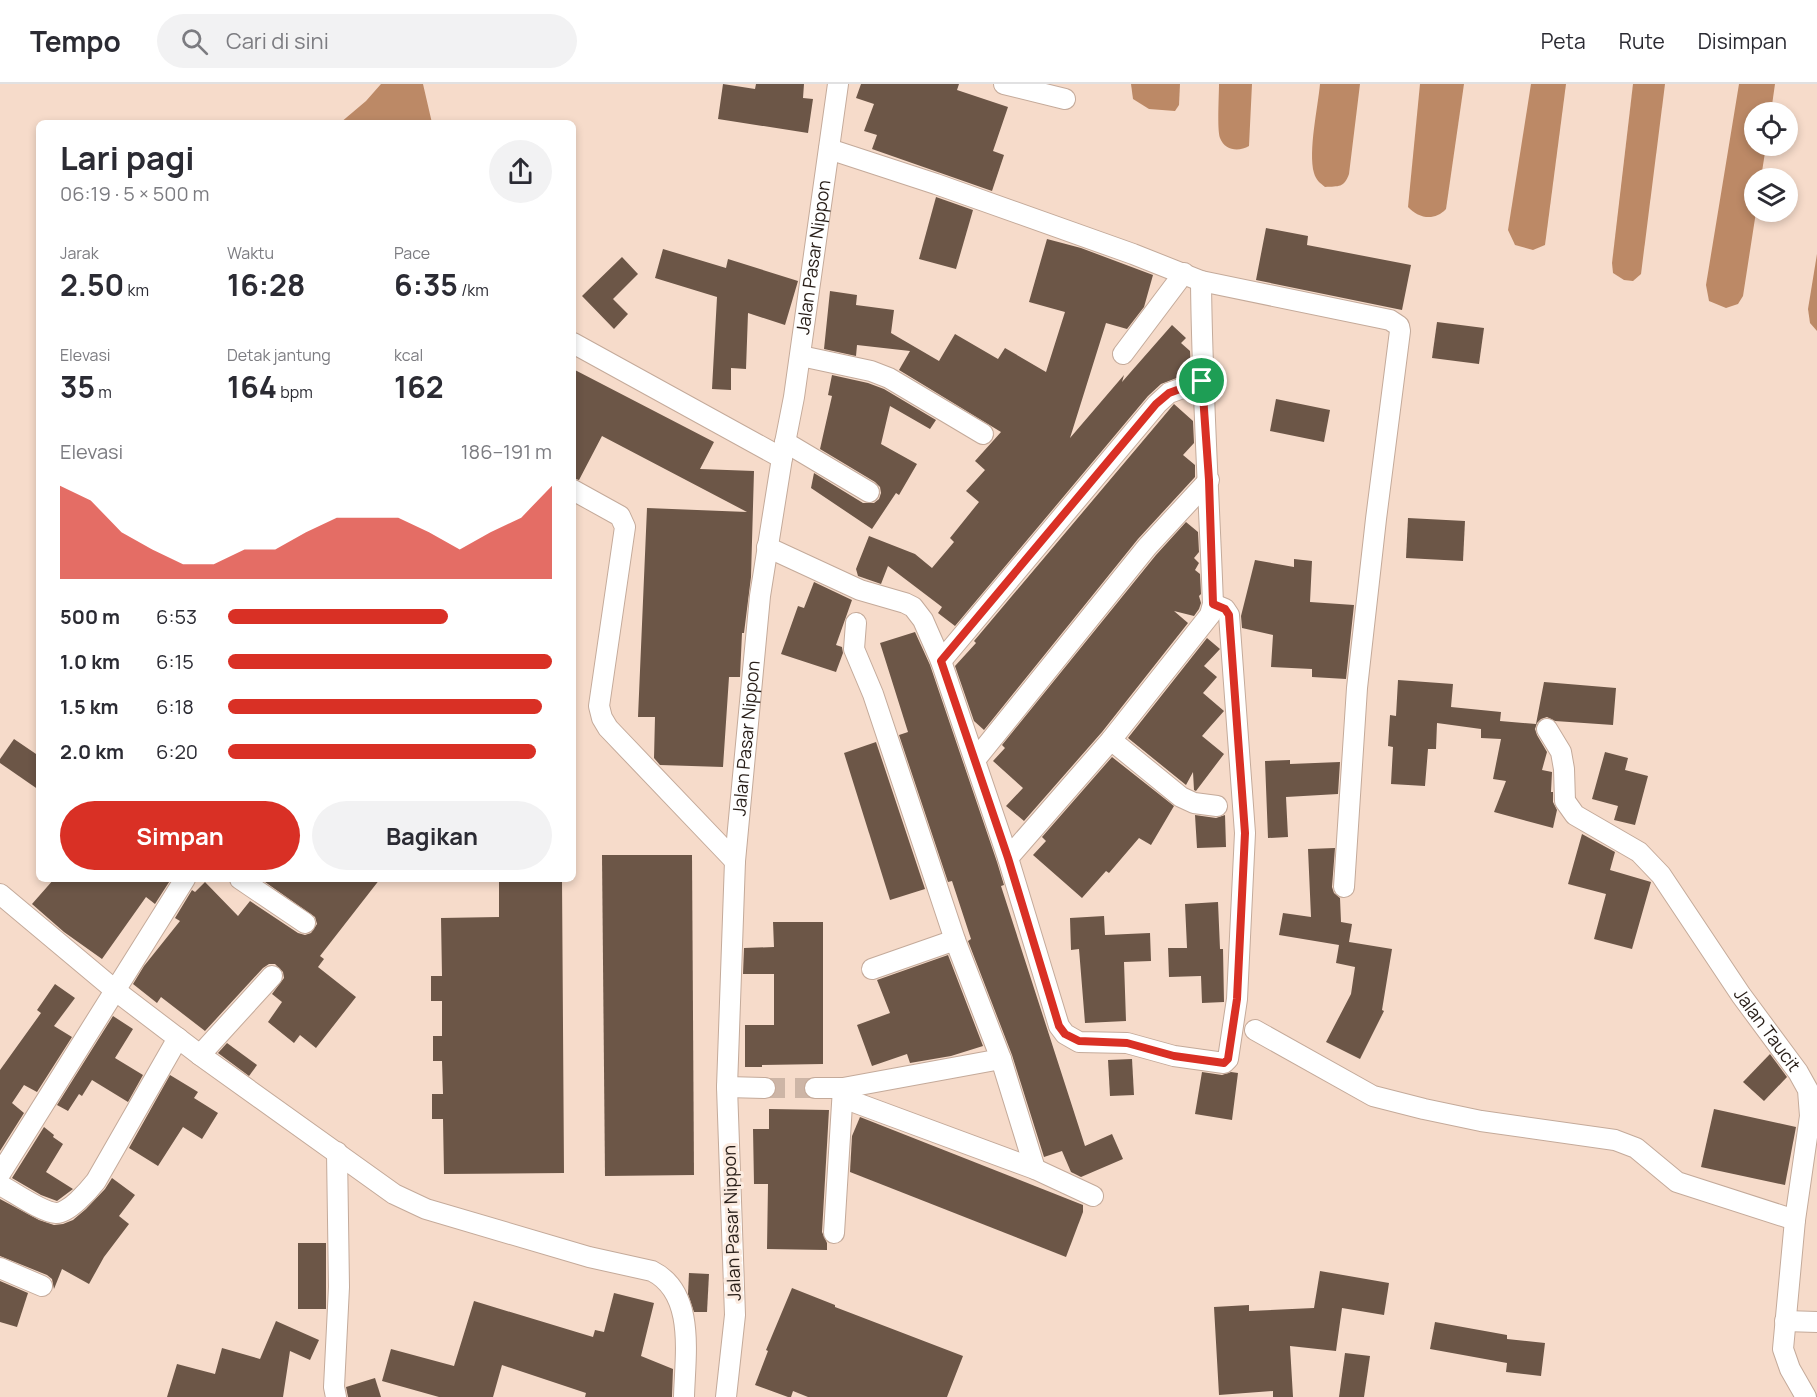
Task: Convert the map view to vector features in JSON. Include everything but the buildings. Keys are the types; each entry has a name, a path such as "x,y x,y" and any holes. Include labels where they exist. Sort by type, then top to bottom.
{"street":[{"name":"Jalan Pasar Nippon","path":"726,1397 735,1315 727,1087 735,861 760,596 801,356 838,84"},
{"path":"1004,84 1065,99"},
{"path":"829,148 936,184 1193,277 1390,320 1399,326 1357,688 1344,887"},
{"path":"1123,354 1193,277"},
{"path":"1008,858 1111,740 1210,615 1213,604 1209,480 1193,277"},
{"path":"576,345 869,492"},
{"path":"801,356 871,371 889,378 983,434"},
{"path":"941,661 1156,404 1169,393 1202,381"},
{"path":"975,760 1148,547 1209,480"},
{"path":"576,492 620,516 625,527 599,706 602,718 608,728 735,861"},
{"path":"767,547 860,590 905,603 913,608 923,620 941,661 975,760 1008,858 1059,1026 1065,1034 1079,1041 1127,1043 1174,1056 1224,1063 1228,1059 1237,999 1245,833 1229,615 1225,609 1213,604"},
{"path":"856,623 854,649 873,694 955,940 1001,1059 1035,1168"},
{"name":"Jalan Taucit","path":"1547,729 1561,752 1565,801 1570,808 1575,814 1639,852 1661,875 1743,998 1806,1086 1814,1117 1811,1154 1795,1220 1783,1349 1806,1397"},
{"path":"1111,740 1181,797 1194,803 1217,806"},
{"path":"0,1174 183,882"},
{"path":"244,882 305,923"},
{"path":"0,894 116,991 200,1055 394,1194 426,1209 589,1257 652,1271 659,1275 672,1289 684,1317 684,1397"},
{"path":"872,969 955,940"},
{"path":"200,1055 272,976"},
{"path":"1255,1030 1373,1096 1481,1121 1615,1140 1636,1148 1677,1182 1795,1220"},
{"path":"0,1185 42,1208 56,1213 64,1212 96,1181 178,1038"},
{"path":"843,1093 1001,1059"},
{"path":"727,1087 765,1088"},
{"path":"815,1088 843,1093 1035,1168 1094,1196"},
{"path":"834,1233 843,1093"},
{"path":"336,1397 334,1387 339,1287 337,1152"},
{"path":"0,1268 42,1286"},
{"path":"1785,1321 1817,1322"}],"shaded area":[{"path":"381,84 423,84 431,120 344,120 366,101"},
{"path":"1131,84 1180,84 1179,105 1175,111 1149,109 1133,99"},
{"path":"1219,84 1252,84 1249,146 1245,148 1237,150 1229,148 1220,138"},
{"path":"1320,84 1360,84 1349,174 1343,184 1337,186 1325,187 1317,179 1312,164"},
{"path":"1420,84 1464,84 1446,209 1432,217 1417,214 1408,207"},
{"path":"1531,84 1566,84 1545,245 1533,250 1515,245 1508,230"},
{"path":"1633,84 1665,84 1641,274 1633,281 1624,280 1613,273 1612,263"},
{"path":"1739,84 1775,84 1772,102 1744,102 1744,156 1764,156 1763,168 1744,168 1744,222 1754,222 1743,296 1738,304 1726,308 1709,301 1706,285"},
{"path":"1817,254 1817,331 1810,323 1808,309"}],"tunnel":[{"path":"765,1088 815,1088"}],"route":[{"path":"1202,381 1209,480 1213,604 1225,609 1229,615 1245,833 1237,999 1228,1059 1224,1063 1174,1056 1127,1043 1079,1041 1065,1034 1059,1026 1008,858 941,661 1156,404 1169,393 1202,381"}]}
